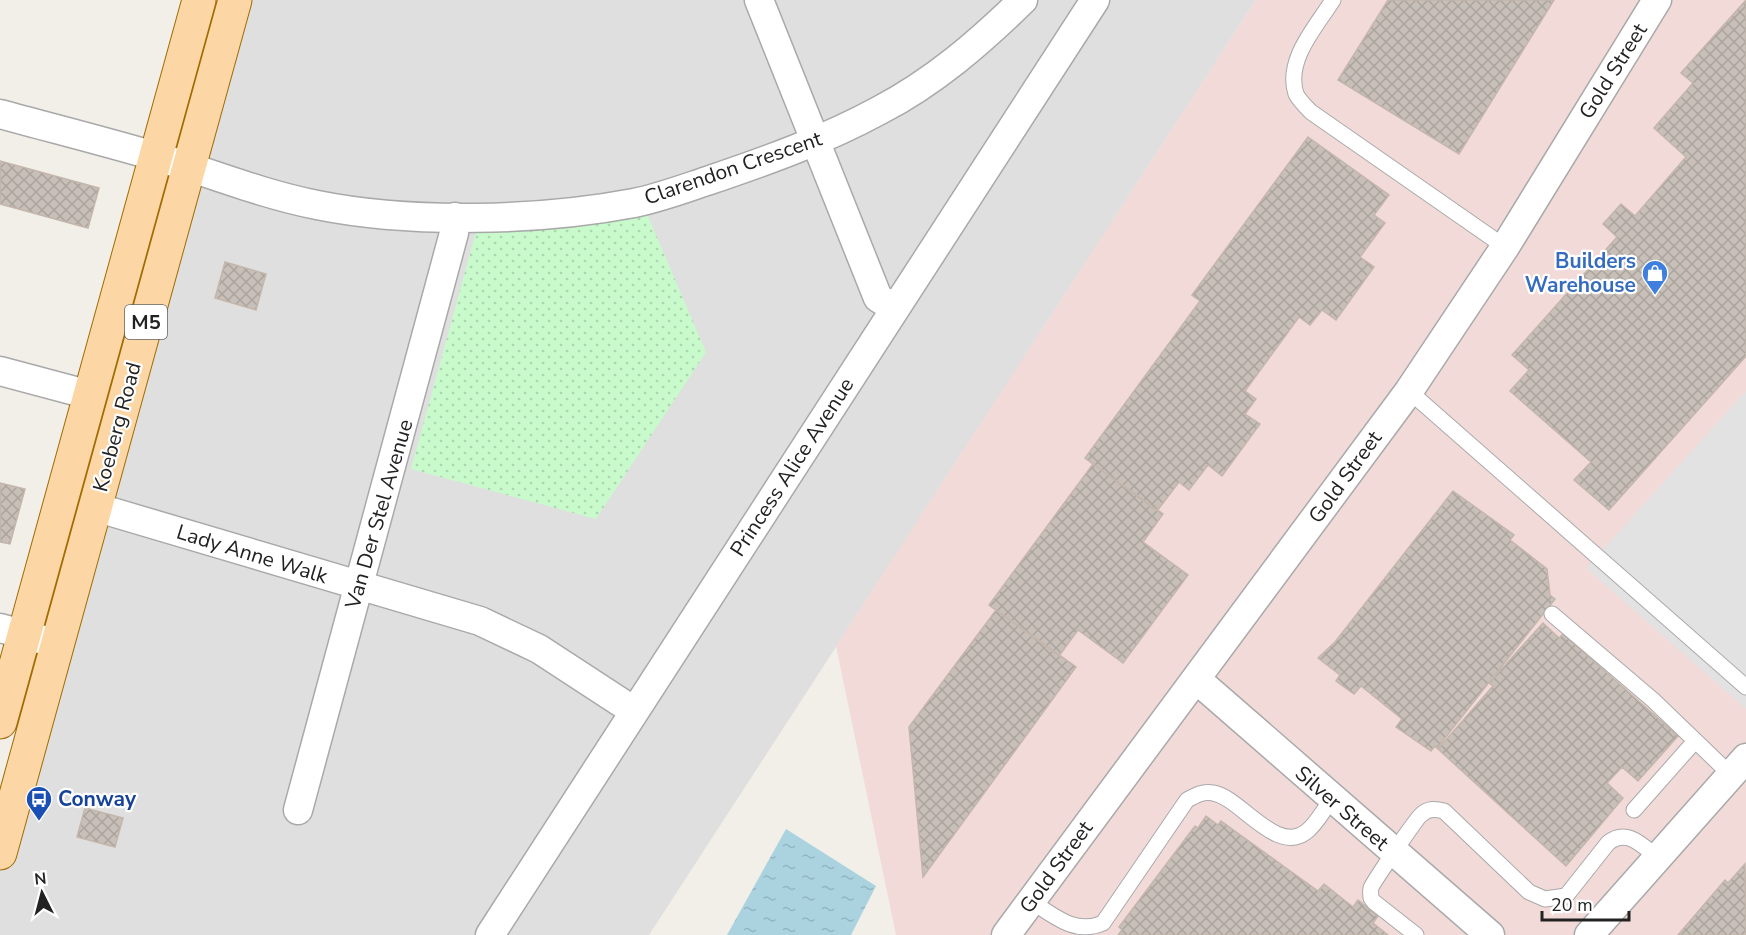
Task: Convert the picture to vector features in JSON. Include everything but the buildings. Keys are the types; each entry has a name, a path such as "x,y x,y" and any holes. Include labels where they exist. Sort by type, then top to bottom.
{"main road":[{"name":"Koeberg Road","path":"0,722 12,632 90,395 199,0"},
{"name":"Koeberg Road","path":"0,853 235,0"}],"street":[{"path":"759,0 878,298 895,308"},
{"name":"Clarendon Crescent","path":"0,114 156,157 223,181 318,205 394,214 455,217 544,214 634,203 758,164 816,141 881,110 944,69 988,34 1023,0"},
{"name":"Princess Alice Avenue","path":"490,935 1095,0"},
{"name":"Gold Street","path":"1006,935 1409,391 1505,247 1657,0"},
{"name":"Van Der Stel Avenue","path":"298,810 402,433 454,233 455,217"},
{"path":"0,371 90,395"},
{"name":"Lady Anne Walk","path":"95,507 480,621 538,649 633,711"},
{"path":"12,632 57,644"},
{"name":"Silver Street","path":"1196,680 1395,855 1490,935"},
{"path":"1589,935 1739,766"}],"lane":[{"path":"1333,0 1299,54 1293,75 1297,96 1311,112 1505,247"},
{"path":"1409,391 1746,687"},
{"path":"1552,614 1653,700 1695,741 1739,766"},
{"path":"1634,810 1695,741"},
{"path":"1031,901 1077,932 1092,931 1103,923 1187,800 1203,792 1216,793 1277,835 1294,837 1306,832 1332,799"},
{"path":"1416,935 1371,898 1373,883 1395,855 1404,836 1421,814 1434,808 1444,811 1529,891 1545,899 1566,896 1608,843 1617,836 1627,836 1658,858"}],"shaded area":[{"path":"235,0 1256,0 649,935 0,935 0,853"},
{"path":"1256,0 1746,0 1746,935 896,935 836,646"},
{"path":"1746,391 1746,709 1586,568"}],"green space":[{"path":"647,214 706,352 596,519 411,469 476,232"}],"water":[{"path":"786,829 876,886 851,935 727,935"}],"place":[{"name":"Builders Warehouse","path":"1655,296"},
{"name":"Conway","path":"39,822"}]}
